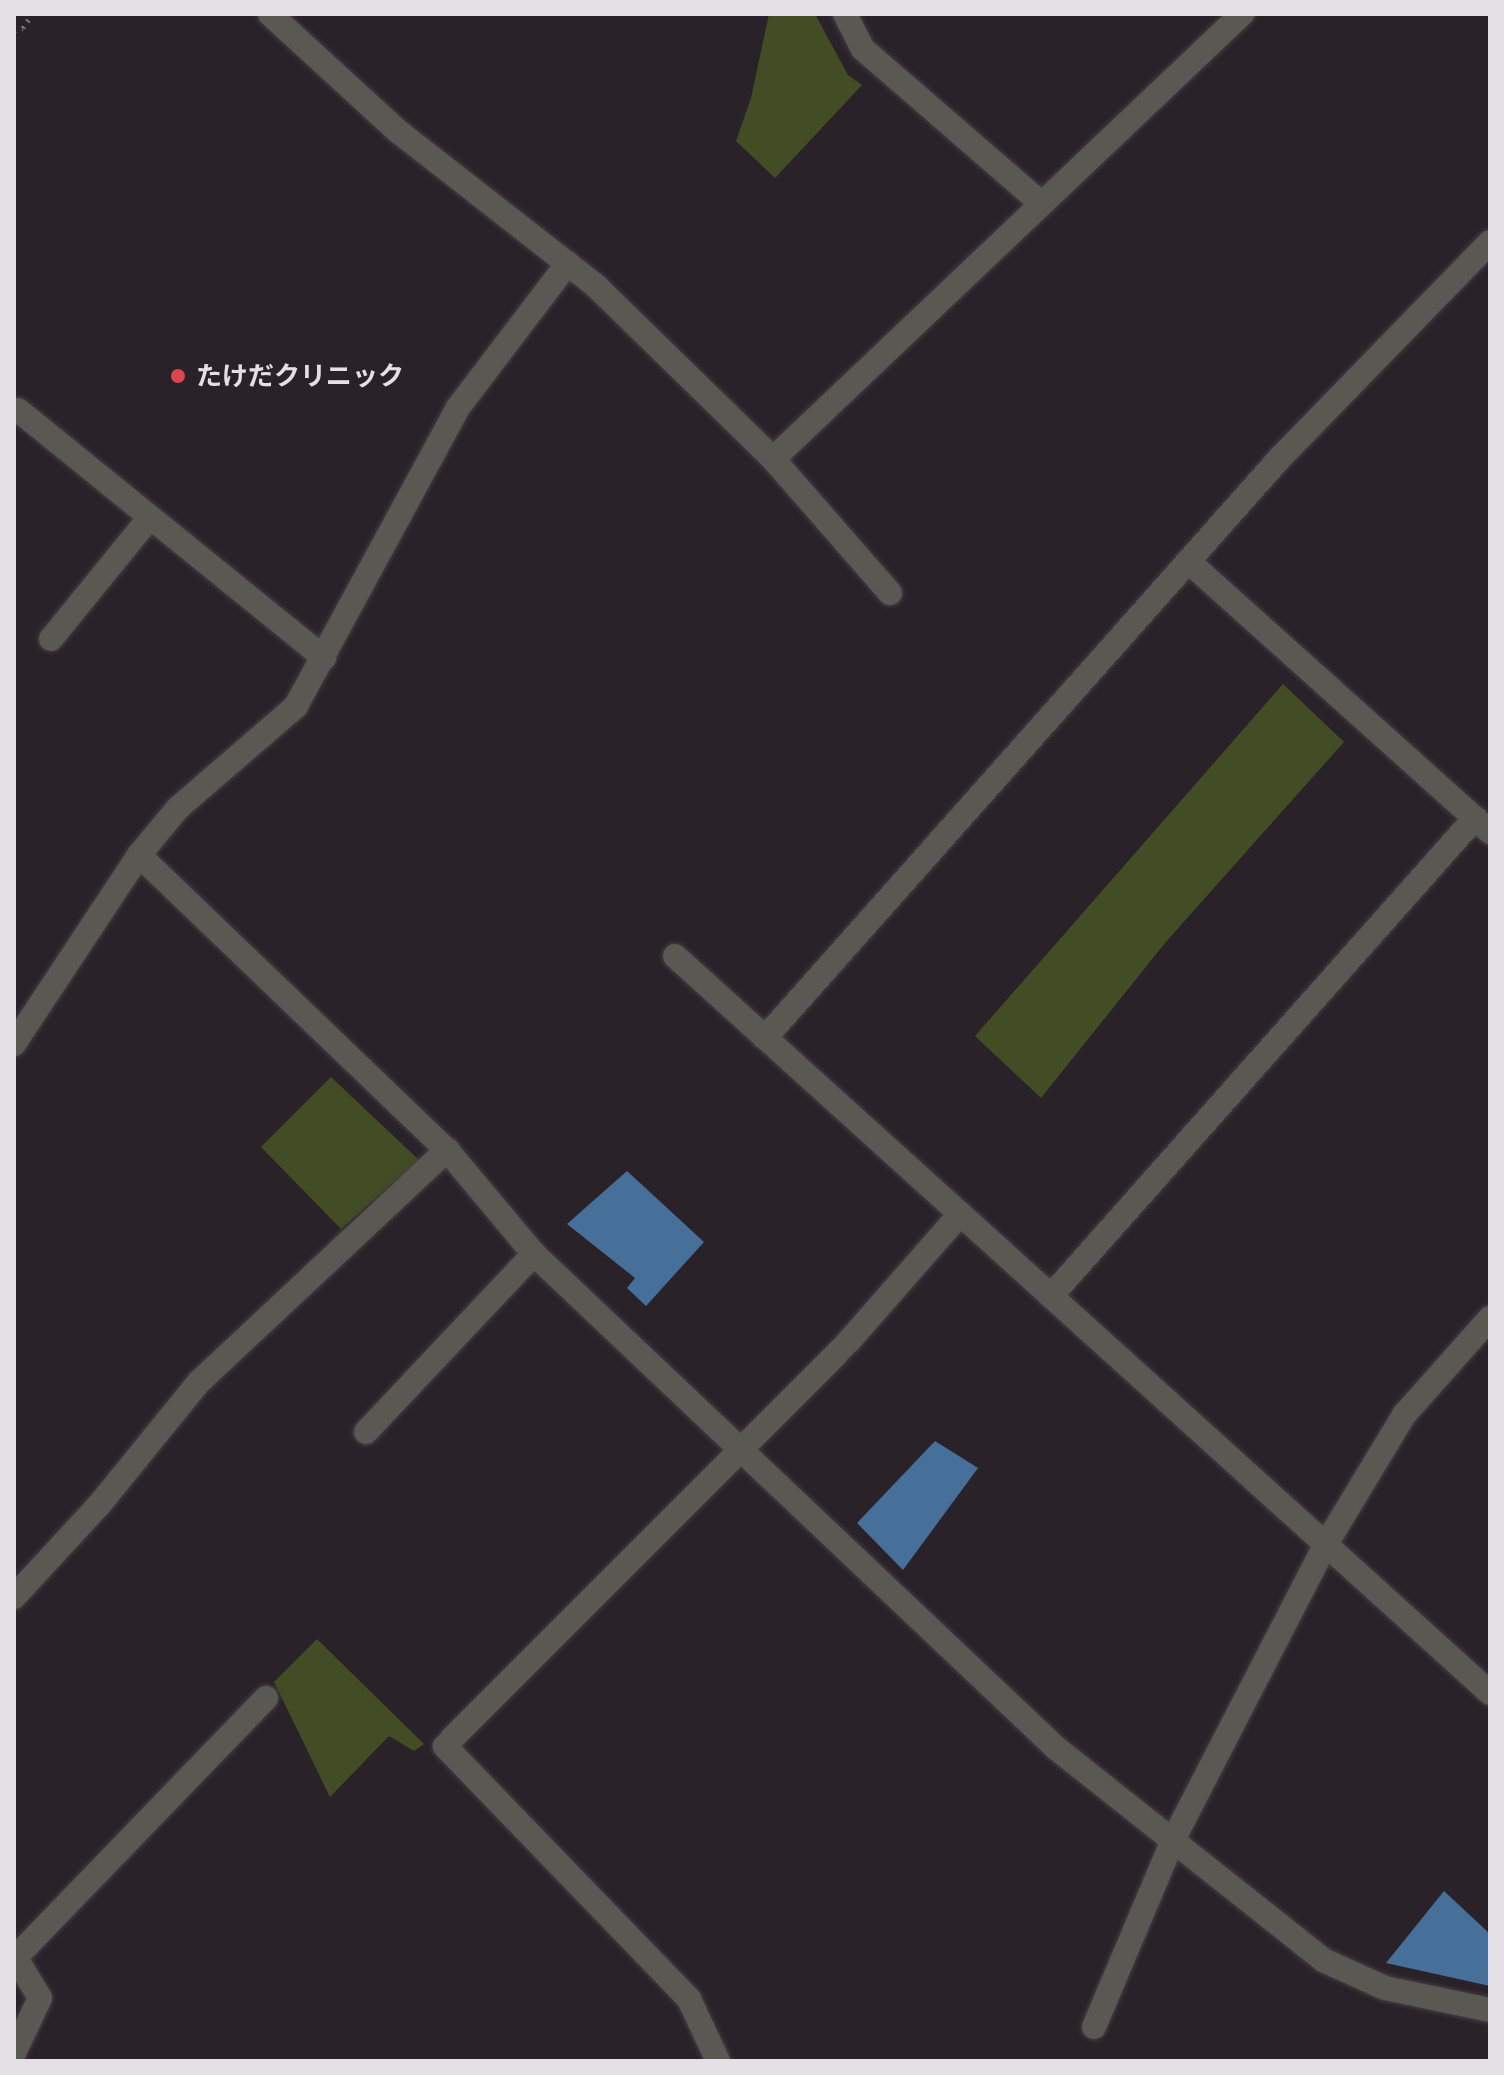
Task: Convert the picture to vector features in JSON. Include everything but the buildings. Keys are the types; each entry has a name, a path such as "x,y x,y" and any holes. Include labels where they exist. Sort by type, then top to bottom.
{"street":[{"path":"270,14 399,132 568,263 773,459 890,593"},
{"path":"845,14 863,49 1041,203"},
{"path":"773,459 1242,14"},
{"path":"765,1038 1280,458 1490,242"},
{"path":"14,1044 139,855 178,808 296,706 457,409 568,263"},
{"path":"18,410 324,658"},
{"path":"51,639 150,517"},
{"path":"1051,1296 1482,825 1188,561"},
{"path":"139,855 447,1150 534,1254 1056,1748 1323,1960 1385,1988 1490,2010"},
{"path":"675,956 1490,1693"},
{"path":"14,1597 99,1505 199,1382 447,1150"},
{"path":"718,2061 689,1999 445,1746 849,1341 960,1214"},
{"path":"366,1432 534,1254"},
{"path":"1094,2027 1172,1842 1326,1544 1404,1415 1490,1318"},
{"path":"14,2053 40,1998 15,1956 266,1698"}],"path":[{"path":"14,30 23,28 32,14"}],"green space":[{"path":"769,14 815,14 848,75 862,85 775,178 736,141 751,98"},
{"path":"1283,684 1344,742 1165,943 1041,1098 975,1036"},
{"path":"331,1077 419,1160 341,1229 261,1147"},
{"path":"317,1639 424,1744 414,1751 389,1736 330,1797 274,1682"}],"water":[{"path":"627,1171 704,1242 646,1306 627,1288 635,1278 567,1224"},
{"path":"935,1441 978,1468 903,1570 857,1523"},
{"path":"1444,1891 1490,1934 1490,1986 1386,1963"}],"place":[{"name":"たけだクリニック","path":"178,376"}]}
